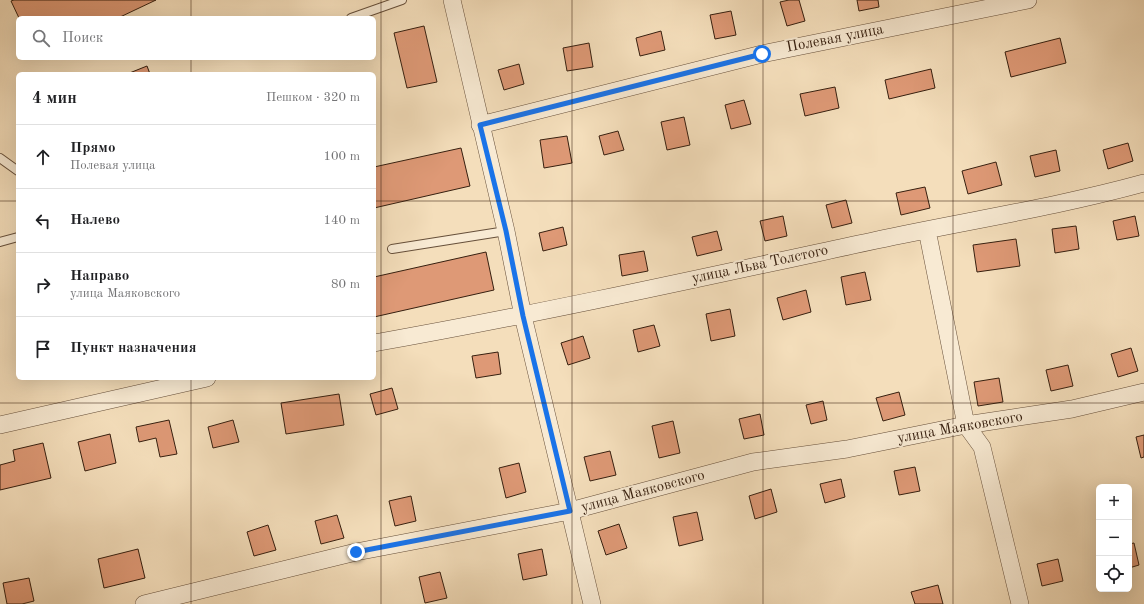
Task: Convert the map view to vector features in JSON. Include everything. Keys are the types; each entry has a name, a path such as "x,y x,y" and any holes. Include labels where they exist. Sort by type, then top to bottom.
{"street":[{"path":"452,0 506,231 523,316 592,604"},
{"name":"Полевая улица","path":"480,125 762,54 1028,0"},
{"name":"улица Льва Толстого","path":"376,343 523,316 1021,211 1144,183"},
{"path":"927,230 966,425 982,446 1020,604"},
{"path":"0,425 193,380"},
{"name":"улица Маяковского","path":"144,604 356,552 570,511 753,462 847,449 966,425 1072,409 1144,392"}],"lane":[{"path":"357,16 402,0"},
{"path":"0,158 16,170"},
{"path":"392,249 506,231"},
{"path":"0,242 16,238"}],"building":[{"path":"156,0 122,16 18,16 11,1"},
{"path":"799,0 805,21 787,26 780,2"},
{"path":"857,0 878,0 879,7 859,11"},
{"path":"731,11 736,35 715,39 710,15"},
{"path":"424,26 437,82 407,88 394,33"},
{"path":"661,31 665,50 640,56 636,38"},
{"path":"1060,38 1066,63 1011,77 1005,52"},
{"path":"589,43 593,67 567,71 563,48"},
{"path":"519,64 524,84 504,90 498,70"},
{"path":"147,66 149,72 132,72"},
{"path":"931,69 935,88 889,99 885,80"},
{"path":"835,87 839,108 805,116 800,94"},
{"path":"744,100 751,124 731,129 725,105"},
{"path":"684,117 690,145 667,150 661,122"},
{"path":"618,131 624,150 604,155 599,136"},
{"path":"567,136 572,163 544,168 540,140"},
{"path":"1128,143 1133,161 1108,169 1103,150"},
{"path":"461,148 470,186 376,208 376,167"},
{"path":"1056,150 1060,171 1035,177 1030,156"},
{"path":"996,162 1002,185 968,194 962,171"},
{"path":"925,187 930,208 901,215 896,193"},
{"path":"846,200 852,223 832,228 826,205"},
{"path":"783,216 787,236 765,241 760,221"},
{"path":"1135,216 1139,236 1117,240 1113,221"},
{"path":"1076,226 1079,249 1055,253 1052,229"},
{"path":"563,227 567,245 543,251 539,233"},
{"path":"717,231 722,250 697,256 692,237"},
{"path":"1016,239 1020,266 977,272 973,245"},
{"path":"644,251 648,271 622,276 619,255"},
{"path":"486,252 494,290 376,317 376,277"},
{"path":"865,272 871,300 846,305 841,277"},
{"path":"806,290 811,312 783,320 777,298"},
{"path":"730,309 735,336 711,341 706,314"},
{"path":"654,325 660,346 638,352 633,330"},
{"path":"583,336 590,358 568,365 561,343"},
{"path":"1131,348 1138,371 1118,377 1111,354"},
{"path":"498,352 501,374 476,378 472,356"},
{"path":"1068,365 1073,386 1051,391 1046,370"},
{"path":"999,378 1003,402 978,406 974,382"},
{"path":"392,388 398,409 376,415 370,394"},
{"path":"899,392 905,415 883,421 876,398"},
{"path":"339,394 344,425 286,434 281,403"},
{"path":"823,401 827,420 811,424 806,405"},
{"path":"760,414 764,435 744,439 739,419"},
{"path":"169,420 177,454 160,457 156,438 139,442 136,427"},
{"path":"233,420 239,442 213,448 208,427"},
{"path":"673,421 680,453 659,458 652,426"},
{"path":"110,434 116,463 85,471 78,442"},
{"path":"1144,435 1144,457 1141,458 1136,437"},
{"path":"43,443 51,478 0,490 0,465 15,461 13,450"},
{"path":"610,451 616,475 590,481 584,457"},
{"path":"519,463 526,492 506,498 499,468"},
{"path":"915,467 920,491 899,495 894,471"},
{"path":"841,479 845,497 825,503 820,484"},
{"path":"771,489 777,512 755,519 749,496"},
{"path":"411,496 416,521 395,526 389,501"},
{"path":"697,512 703,540 679,546 673,517"},
{"path":"337,515 344,538 321,544 315,521"},
{"path":"619,524 627,548 606,555 598,531"},
{"path":"268,525 276,550 254,556 247,532"},
{"path":"1132,543 1134,543 1139,565 1132,567 1132,556"},
{"path":"138,549 145,578 104,588 98,559"},
{"path":"542,549 547,575 523,580 518,554"},
{"path":"1058,559 1063,581 1042,586 1037,564"},
{"path":"440,572 447,598 425,603 419,577"},
{"path":"29,578 34,601 22,604 7,604 3,583"},
{"path":"938,585 943,604 915,604 911,592"}],"route":[{"path":"356,552 570,511 523,316 506,231 480,125 762,54"}]}
